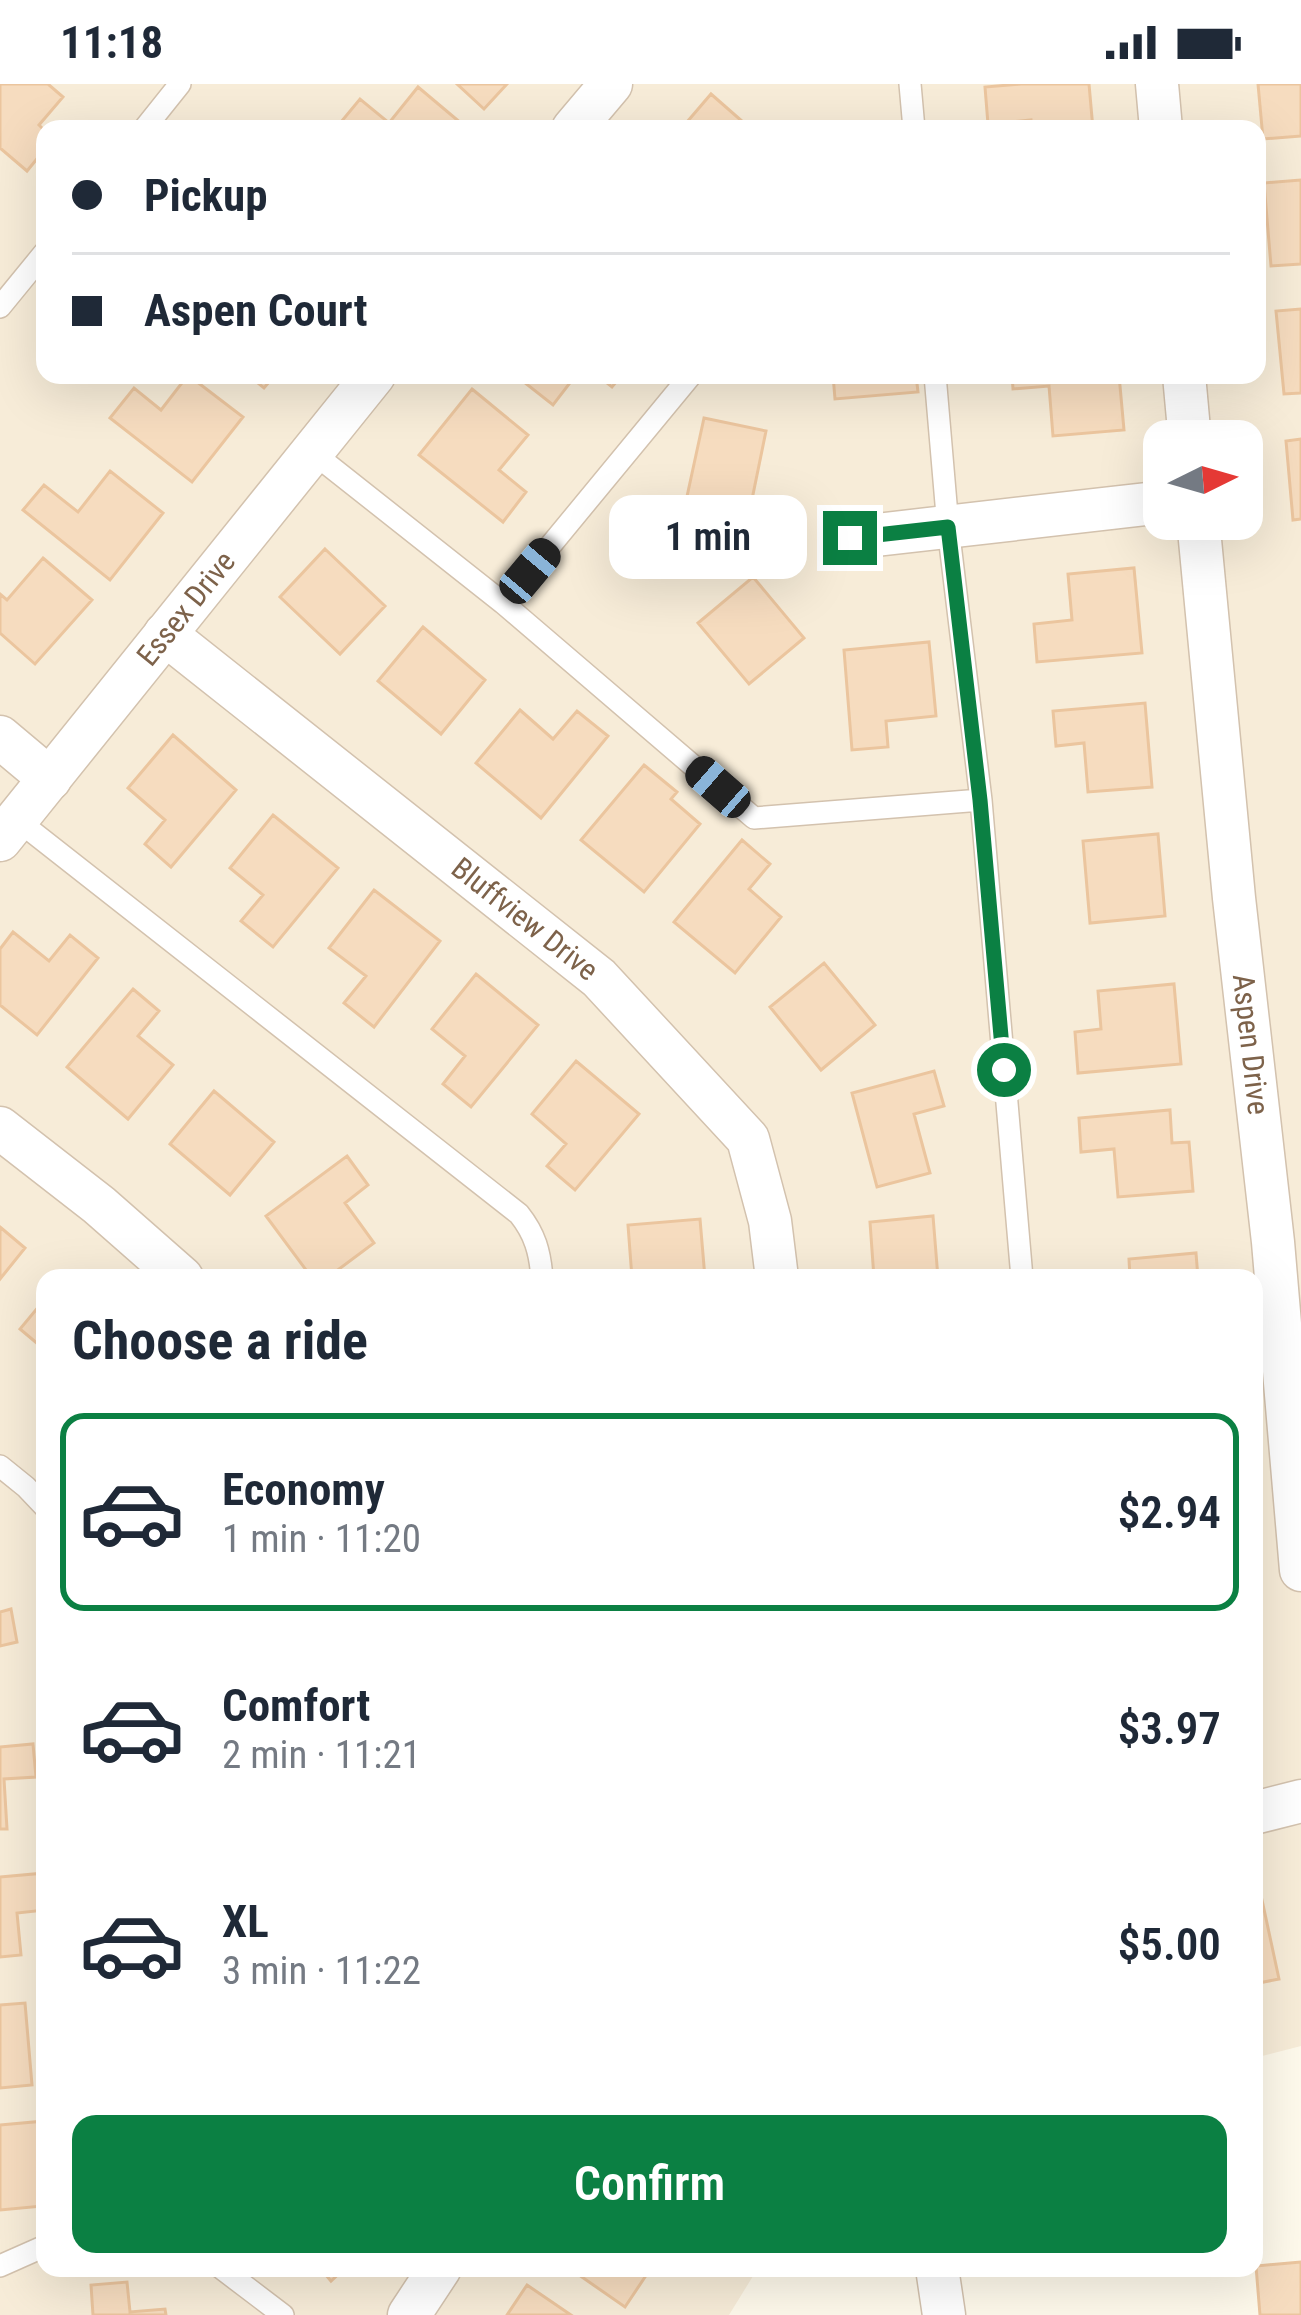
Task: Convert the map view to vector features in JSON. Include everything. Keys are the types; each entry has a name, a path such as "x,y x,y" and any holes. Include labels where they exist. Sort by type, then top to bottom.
{"street":[{"path":"581,120 611,84"},
{"path":"1156,84 1160,120"},
{"name":"Essex Drive","path":"8,830 367,384"},
{"path":"1185,384 1188,420"},
{"path":"850,538 1143,504"},
{"name":"Aspen Drive","path":"1200,540 1273,1242 1301,1570"},
{"name":"Bluffview Drive","path":"165,634 599,978 748,1139 770,1221 776,1269"},
{"path":"0,737 50,779"},
{"path":"0,1128 100,1205 172,1269"},
{"path":"1263,1811 1301,1801"},
{"path":"409,2315 434,2277"},
{"path":"938,2277 944,2315"}],"lane":[{"path":"151,120 180,84"},
{"path":"910,84 913,120"},
{"path":"0,308 36,263"},
{"path":"503,603 684,384"},
{"path":"936,384 980,800 1021,1269"},
{"path":"312,452 503,603 754,818 980,800"},
{"path":"8,830 519,1214 532,1230 541,1269"},
{"path":"0,1466 36,1498"},
{"path":"0,2266 36,2250"},
{"path":"233,2277 283,2315"}],"shaded area":[{"path":"0,84 1301,84 1301,2046 1263,2056 1263,1269 36,1269 36,2277 752,2277 729,2315 0,2315"}],"building":[{"path":"0,84 48,84 63,97 43,120 36,120 36,160 27,171 0,148"},
{"path":"457,84 507,84 484,109"},
{"path":"1089,84 1092,120 988,120 985,87"},
{"path":"1258,84 1301,84 1301,136 1266,139 1266,120 1261,120"},
{"path":"418,87 457,120 391,120"},
{"path":"711,94 741,120 689,120"},
{"path":"360,99 385,120 343,120"},
{"path":"1301,180 1301,264 1271,266 1266,183"},
{"path":"1301,309 1301,393 1284,394 1276,311"},
{"path":"181,384 200,384 243,417 192,482 110,418 134,388 161,410"},
{"path":"526,384 569,384 553,405"},
{"path":"834,384 917,384 918,392 835,399"},
{"path":"1013,384 1120,384 1124,430 1053,436 1049,386 1013,389"},
{"path":"472,389 528,435 499,470 526,492 503,522 419,455"},
{"path":"704,418 766,431 749,514 686,501"},
{"path":"1301,439 1301,519 1293,520 1286,441"},
{"path":"110,471 163,513 110,580 23,510 44,485 78,512"},
{"path":"325,549 385,606 340,654 280,597"},
{"path":"43,558 92,600 35,664 0,633 0,594 7,600"},
{"path":"1134,568 1142,653 1037,662 1034,624 1072,620 1068,574"},
{"path":"753,577 804,638 749,684 698,623"},
{"path":"423,627 485,680 441,734 378,681"},
{"path":"929,642 936,716 886,721 888,747 852,750 844,650"},
{"path":"1145,703 1152,787 1088,792 1084,743 1056,746 1053,711"},
{"path":"520,710 553,739 577,711 608,736 541,818 476,763"},
{"path":"173,735 236,790 171,867 145,844 165,820 128,788"},
{"path":"644,765 677,792 671,799 700,824 644,892 581,840"},
{"path":"273,815 338,868 273,947 241,921 263,895 230,868"},
{"path":"1158,834 1165,916 1090,923 1083,841"},
{"path":"742,840 770,864 749,889 781,917 735,973 674,922"},
{"path":"374,890 440,941 374,1027 344,1003 366,976 329,948"},
{"path":"13,932 49,961 70,935 98,958 37,1035 0,1005 0,949"},
{"path":"824,963 875,1025 821,1070 770,1007"},
{"path":"476,974 538,1025 471,1107 443,1084 465,1056 432,1029"},
{"path":"1174,984 1181,1064 1078,1073 1075,1032 1101,1029 1098,991"},
{"path":"133,989 159,1011 138,1036 173,1065 128,1119 67,1067"},
{"path":"576,1061 639,1114 575,1190 547,1166 566,1144 532,1114"},
{"path":"934,1071 944,1106 914,1114 930,1173 877,1187 852,1093"},
{"path":"214,1091 274,1142 230,1195 170,1144"},
{"path":"1170,1110 1172,1143 1189,1142 1193,1191 1118,1197 1114,1149 1081,1152 1079,1118"},
{"path":"347,1156 368,1185 345,1203 374,1243 339,1269 305,1269 266,1216"},
{"path":"933,1216 937,1269 873,1269 870,1222"},
{"path":"700,1219 704,1269 631,1269 628,1225"},
{"path":"0,1227 25,1248 0,1279"},
{"path":"1196,1253 1197,1269 1130,1269 1129,1259"},
{"path":"36,1310 36,1342 20,1329"},
{"path":"11,1609 17,1642 0,1646 0,1612"},
{"path":"33,1744 36,1777 4,1779 7,1829 0,1829 0,1747"},
{"path":"36,1874 36,1911 17,1913 21,1955 0,1957 0,1877"},
{"path":"1263,1905 1279,1979 1263,1982"},
{"path":"25,2003 32,2085 0,2088 0,2005"},
{"path":"36,2122 36,2207 0,2210 0,2125"},
{"path":"1301,2262 1301,2315 1260,2315 1257,2277 1263,2277 1263,2265"},
{"path":"582,2277 645,2277 625,2307"},
{"path":"127,2282 130,2312 165,2309 166,2315 93,2315 91,2285"},
{"path":"527,2285 571,2315 507,2315"}],"route":[{"path":"850,538 948,527 980,800 1004,1070"}]}
